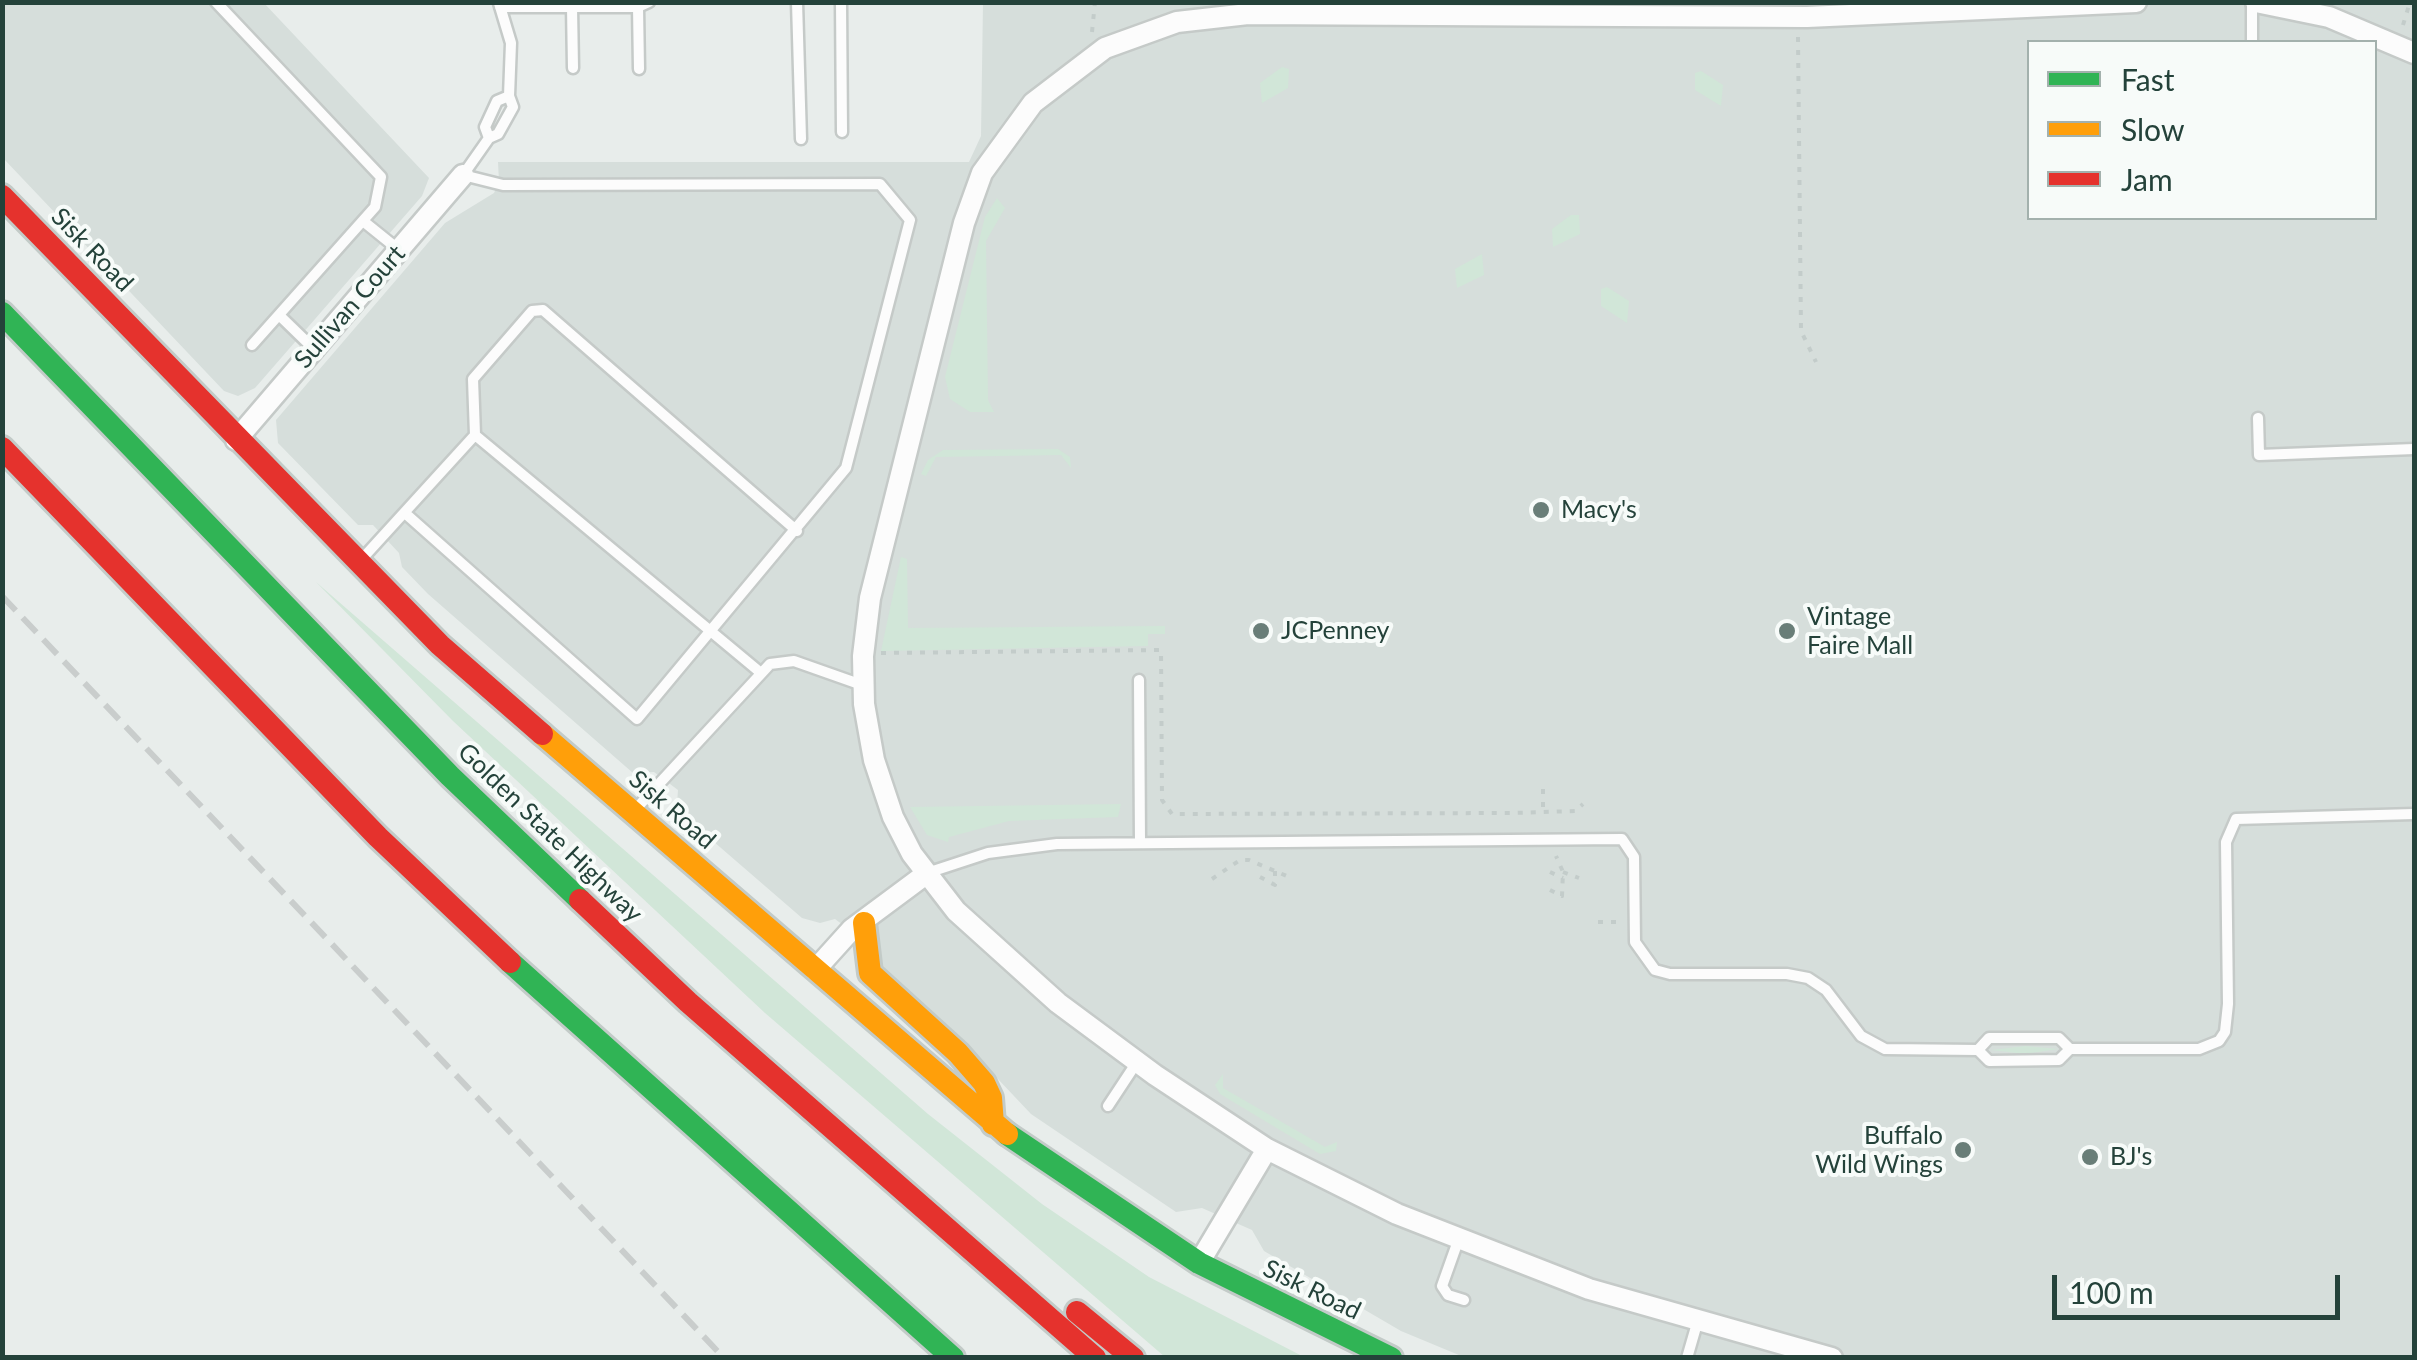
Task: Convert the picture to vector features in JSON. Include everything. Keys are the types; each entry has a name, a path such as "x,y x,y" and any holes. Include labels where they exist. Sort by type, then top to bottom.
{"main road":[{"name":"Sisk Road","path":"2,196 440,645 994,1124 1083,1189 1200,1262 1280,1307 1391,1358"},
{"name":"Golden State Highway","path":"2,313 450,776 688,1002 1095,1358"},
{"path":"2,448 378,836 554,1004 953,1358"},
{"path":"864,923 866,961 872,976 958,1052 984,1083 991,1098 994,1124"},
{"path":"688,1002 852,1119 1134,1358"},
{"path":"554,1004 687,1151 920,1358"}],"street":[{"path":"1832,1358 1589,1289 1458,1241 1267,1149 1137,1062 984,938 926,874 893,817 880,784 862,685 870,598 977,184 995,150 1032,104 1105,48 1177,22 1236,14 1808,17 2136,2"},
{"path":"2254,2 2339,20 2414,53"},
{"name":"Sullivan Court","path":"236,440 463,175"},
{"path":"816,970 852,928 864,923 898,892 926,874"},
{"path":"1200,1262 1267,1149"}],"lane":[{"path":"216,2 381,177 375,207 252,345"},
{"path":"797,2 802,138"},
{"path":"842,2 842,132"},
{"path":"2252,40 2254,2"},
{"path":"406,514 637,718 798,531 850,460 910,220 880,184 503,185 463,175 490,138 498,134 513,107 511,43 500,5 644,4 639,69"},
{"path":"572,7 573,68"},
{"path":"363,221 399,250"},
{"path":"358,563 475,434 473,379 532,312 543,310 798,531"},
{"path":"279,315 314,348"},
{"path":"2258,418 2259,455 2414,449"},
{"path":"475,434 761,673"},
{"path":"632,812 770,664 794,662 862,685"},
{"path":"1139,680 1140,843"},
{"path":"926,874 1010,848 1140,843 1622,839 1634,857 1635,942 1655,970 1670,974 1798,974 1826,990 1862,1036 1878,1047 1978,1050 1990,1060 2059,1060 2070,1049 2211,1047 2225,1032 2226,842 2236,819 2414,814"},
{"path":"1978,1050 1990,1038 2059,1038 2070,1049"},
{"path":"1108,1106 1137,1062"},
{"path":"1458,1241 1442,1286 1448,1295 1464,1300"},
{"path":"1687,1358 1698,1320"}],"path":[{"path":"1093,34 1090,17 1095,2"},
{"path":"2403,24 2410,2"},
{"path":"1798,37 1801,331 1816,362"},
{"path":"881,654 1161,650 1164,806 1172,814 1575,811 1583,804"},
{"path":"1543,789 1543,810"},
{"path":"1554,811 1554,818"},
{"path":"1245,813 1245,820"},
{"path":"1550,890 1562,896 1563,875 1556,856"},
{"path":"1212,879 1240,860 1257,860 1288,877"},
{"path":"1260,877 1275,885 1275,870"},
{"path":"1550,872 1578,878"},
{"path":"1598,922 1618,922"}],"shaded area":[{"path":"263,2 429,178 422,196 255,388 238,396 224,391 3,158 3,3"},
{"path":"983,3 2414,3 2414,1357 1466,1358 1401,1331 1264,1251 1252,1230 1202,1208 1176,1212 1031,1114 962,1041 883,974 875,949 835,919 820,923 802,918 684,816 677,804 678,790 654,772 633,773 428,594 402,567 399,553 373,525 358,525 278,443 276,420 445,223 494,193 499,182 498,162 969,162 981,136"}],"green space":[{"path":"1282,67 1289,69 1288,88 1262,103 1260,83"},
{"path":"1701,71 1723,85 1721,106 1695,90 1695,73"},
{"path":"997,198 1005,208 986,241 988,400 994,412 970,412 950,399 945,377 985,217"},
{"path":"1571,215 1579,215 1580,234 1553,247 1552,229"},
{"path":"1482,254 1484,275 1457,288 1455,269"},
{"path":"1607,287 1629,301 1627,323 1601,306 1601,289"},
{"path":"1058,449 1070,457 1071,468 1061,455 936,457 926,476 921,474 928,460 943,450"},
{"path":"901,557 907,559 908,628 1165,626 1165,634 1148,634 1148,646 881,651"},
{"path":"316,582 928,1114 1042,1204 1149,1277 1304,1357 1165,1357 765,1013 453,721"},
{"path":"1121,804 1118,817 1009,821 949,837 948,842 927,835 910,807"},
{"path":"2025,1046 2058,1049 2025,1054 1991,1050"},
{"path":"1223,1074 1223,1088 1325,1147 1337,1142 1336,1151 1320,1154 1220,1094 1215,1085"}],"railway":[{"path":"2,596 724,1358"}],"traffic: fast":[{"path":"2,313 450,776 580,900"},
{"path":"510,962 953,1358"},
{"path":"1007,1134 1199,1263 1391,1358"}],"traffic: slow":[{"path":"542,734 1007,1134"},
{"path":"864,923 870,973 958,1053 984,1083 991,1098 993,1124"}],"traffic: jam":[{"path":"2,196 440,645 542,734"},
{"path":"2,448 378,837 510,962"},
{"path":"580,900 688,1002 1095,1358"},
{"path":"1077,1312 1133,1358"}],"place":[{"name":"Macy's","path":"1541,510"},
{"name":"JCPenney","path":"1261,631"},
{"name":"Vintage Faire Mall","path":"1787,631"},
{"name":"Buffalo Wild Wings","path":"1963,1150"},
{"name":"BJ's","path":"2090,1157"}]}
